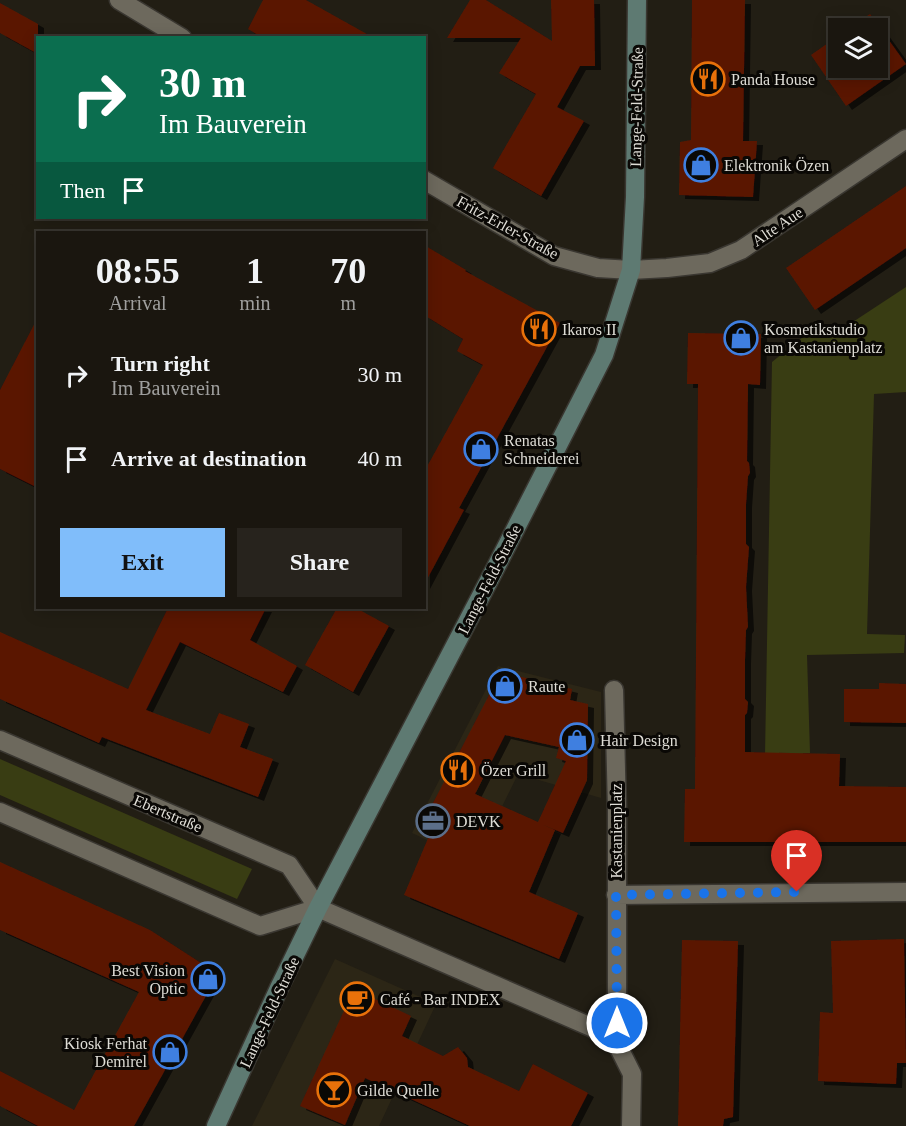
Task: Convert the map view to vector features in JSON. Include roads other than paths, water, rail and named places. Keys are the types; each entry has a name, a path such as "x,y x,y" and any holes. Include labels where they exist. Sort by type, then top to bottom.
{"street":[{"path":"119,0 179,36"},
{"name":"Lange-Feld-Straße","path":"216,1126 318,908 604,355 631,270 635,197 637,0"},
{"name":"Alte Aue","path":"631,270 710,263 741,250 906,139"},
{"name":"Fritz-Erler-Straße","path":"426,181 554,256 598,268 631,270"},
{"name":"Kastanienplatz","path":"614,690 617,1044"},
{"name":"Ebertstraße","path":"0,740 289,865 318,908"},
{"path":"0,812 260,926 318,908 591,1027 617,1044 632,1074 631,1126"},
{"path":"616,895 906,892"}],"place":[{"name":"Panda House","path":"708,79"},
{"name":"Elektronik Özen","path":"701,165"},
{"name":"Ikaros II","path":"539,329"},
{"name":"Kosmetikstudio am Kastanienplatz","path":"741,338"},
{"name":"Renatas Schneiderei","path":"481,449"},
{"name":"Raute","path":"505,686"},
{"name":"Hair Design","path":"577,740"},
{"name":"Özer Grill","path":"458,770"},
{"name":"DEVK","path":"433,821"},
{"name":"Best Vision Optic","path":"208,979"},
{"name":"Café - Bar INDEX","path":"357,999"},
{"name":"Kiosk Ferhat Demirel","path":"170,1052"},
{"name":"Gilde Quelle","path":"334,1090"}]}
